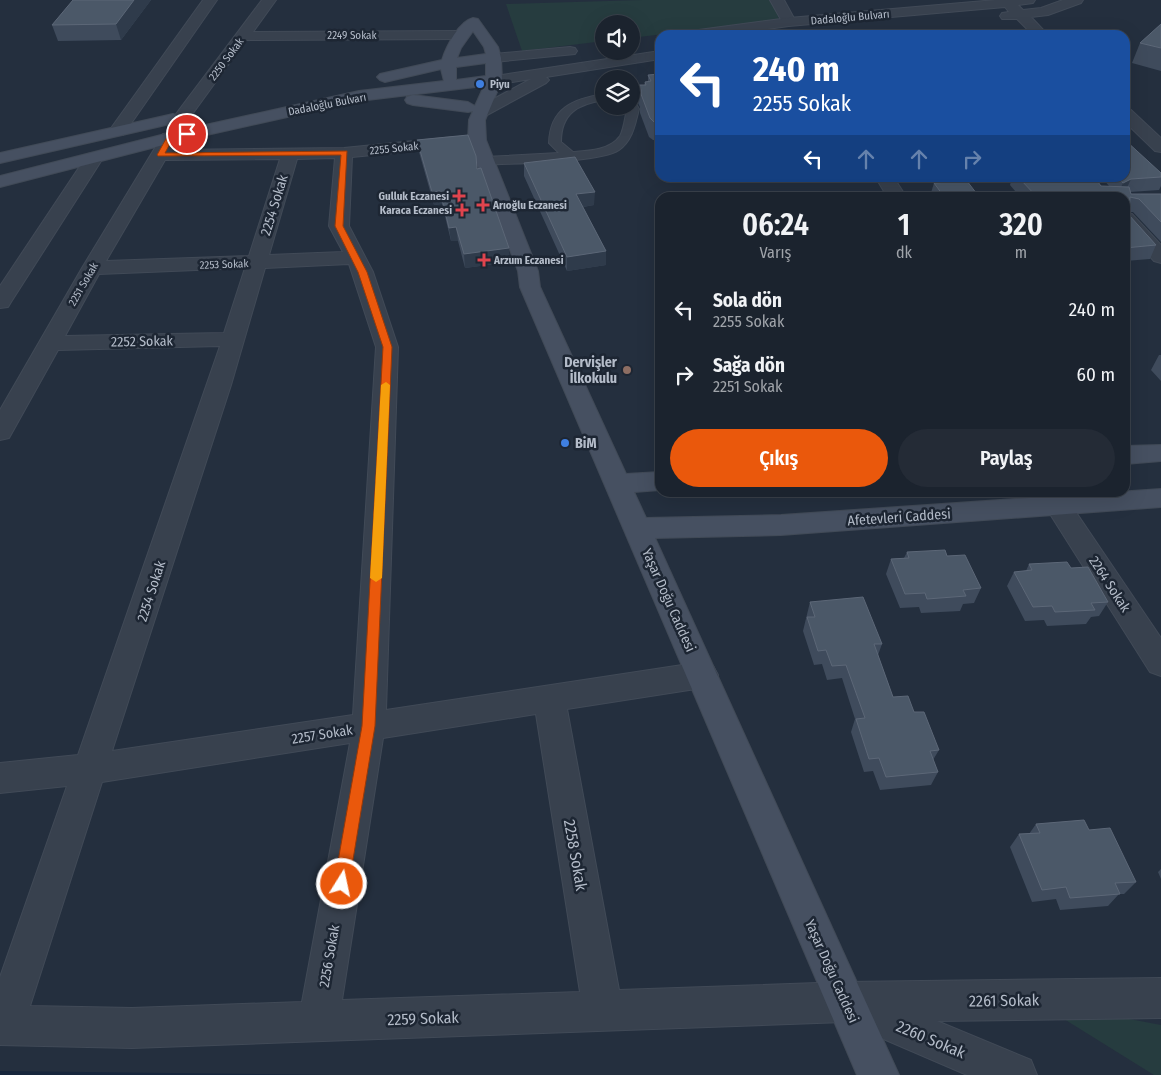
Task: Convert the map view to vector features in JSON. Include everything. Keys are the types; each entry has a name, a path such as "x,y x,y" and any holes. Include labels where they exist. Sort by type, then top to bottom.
{"main road":[{"path":"359,96 430,101 478,128 494,80 494,58 492,47 473,14 461,35 449,63 448,74 453,85"},
{"name":"Dadaloğlu Bulvarı","path":"286,96 449,63 494,58"},
{"name":"Dadaloğlu Bulvarı","path":"0,182 94,158 165,146 359,96 494,80"},
{"name":"Yaşar Doğu Caddesi","path":"453,85 478,128 528,271 530,287 878,1075"},
{"path":"0,158 201,113"},
{"path":"1130,455 1161,453"},
{"path":"617,484 655,481"},
{"name":"Afetevleri Caddesi","path":"637,528 781,525 1161,498"}],"street":[{"path":"117,131 210,0"},
{"name":"2250 Sokak","path":"182,117 269,0"},
{"path":"777,0 789,22"},
{"name":"Dadaloğlu Bulvarı","path":"729,30 789,22 1028,0"},
{"name":"Dadaloğlu Bulvarı","path":"859,30 1043,12 1076,0"},
{"path":"1006,2 1036,30"},
{"name":"2249 Sokak","path":"244,36 461,35"},
{"name":"Dadaloğlu Bulvarı","path":"494,58 588,49"},
{"name":"Dadaloğlu Bulvarı","path":"494,80 655,57"},
{"path":"478,128 561,70"},
{"path":"1130,118 1161,147"},
{"name":"2255 Sokak","path":"165,146 290,154 344,153 478,128"},
{"name":"2251 Sokak","path":"0,432 92,268 165,146"},
{"name":"2256 Sokak","path":"318,1022 369,726 387,347 363,272 339,226 344,153"},
{"name":"2254 Sokak","path":"2,1026 91,769 233,339 290,154"},
{"path":"0,302 94,158"},
{"path":"1130,223 1161,257"},
{"name":"2253 Sokak","path":"92,268 356,258"},
{"name":"2252 Sokak","path":"50,343 233,339"},
{"name":"2264 Sokak","path":"1058,506 1161,663"},
{"name":"2257 Sokak","path":"0,778 91,769 702,675"},
{"name":"2258 Sokak","path":"549,699 603,1011"},
{"name":"2261 Sokak","path":"846,1002 1161,998"},
{"name":"2259 Sokak","path":"2,1026 132,1028 846,1002"},
{"name":"2260 Sokak","path":"846,1002 1016,1075"}],"lane":[{"path":"570,156 555,143 558,120 566,111 581,103 595,99"},
{"path":"478,128 570,156 601,152 620,144 628,132 632,115"}],"green space":[{"path":"642,0 773,0 779,20 697,30 655,30 655,35 640,37 640,15 595,15 595,42 522,51 506,4"},
{"path":"1035,1001 1161,1025 1161,1075 1154,1075"}],"water":[{"path":"0,1071 330,1075 0,1075"}],"building":[{"path":"73,0 134,0 116,24 52,25"},
{"path":"1161,24 1161,48 1140,43"},
{"path":"655,74 654,122 650,118 640,88 640,85 646,85 645,82 651,81 648,75"},
{"path":"468,135 476,156 477,169 481,168 509,248 464,254 456,227 449,228 440,191 432,192 417,140"},
{"path":"1130,145 1161,173 1161,177 1131,179"},
{"path":"575,157 595,192 576,194 606,251 567,257 524,163"},
{"path":"968,182 975,192 941,192 934,183"},
{"path":"1023,182 1098,182 1101,186 1129,187 1131,194 1161,194 1161,222 1139,199 1130,197 1130,192 1032,192"},
{"path":"1130,216 1156,245 1130,248"},
{"path":"945,550 947,556 965,555 981,588 963,590 966,596 927,599 925,593 905,594 891,559 909,558 907,552"},
{"path":"1067,562 1071,568 1088,567 1108,602 1091,603 1095,610 1055,612 1052,606 1033,607 1014,572 1032,570 1029,564"},
{"path":"863,597 882,644 874,644 893,697 908,696 914,712 924,712 939,750 930,751 938,772 886,777 879,758 869,759 856,719 865,718 846,665 832,666 826,650 818,651 807,617 815,617 810,602"},
{"path":"1084,820 1089,830 1110,828 1136,882 1115,883 1120,894 1070,898 1066,887 1042,890 1019,834 1040,833 1036,824"}],"slow traffic":[{"path":"376,578 386,385"}],"place":[{"name":"Piyu","path":"480,84"},
{"name":"Gulluk Eczanesi","path":"459,196"},
{"name":"Arıoğlu Eczanesi","path":"483,205"},
{"name":"Karaca Eczanesi","path":"462,210"},
{"name":"Arzum Eczanesi","path":"484,260"},
{"name":"Dervişler İlkokulu","path":"627,370"},
{"name":"BiM","path":"565,443"}],"route":[{"path":"187,134 169,138 161,155 344,153 339,226 363,272 387,347 369,726 342,884"}]}
